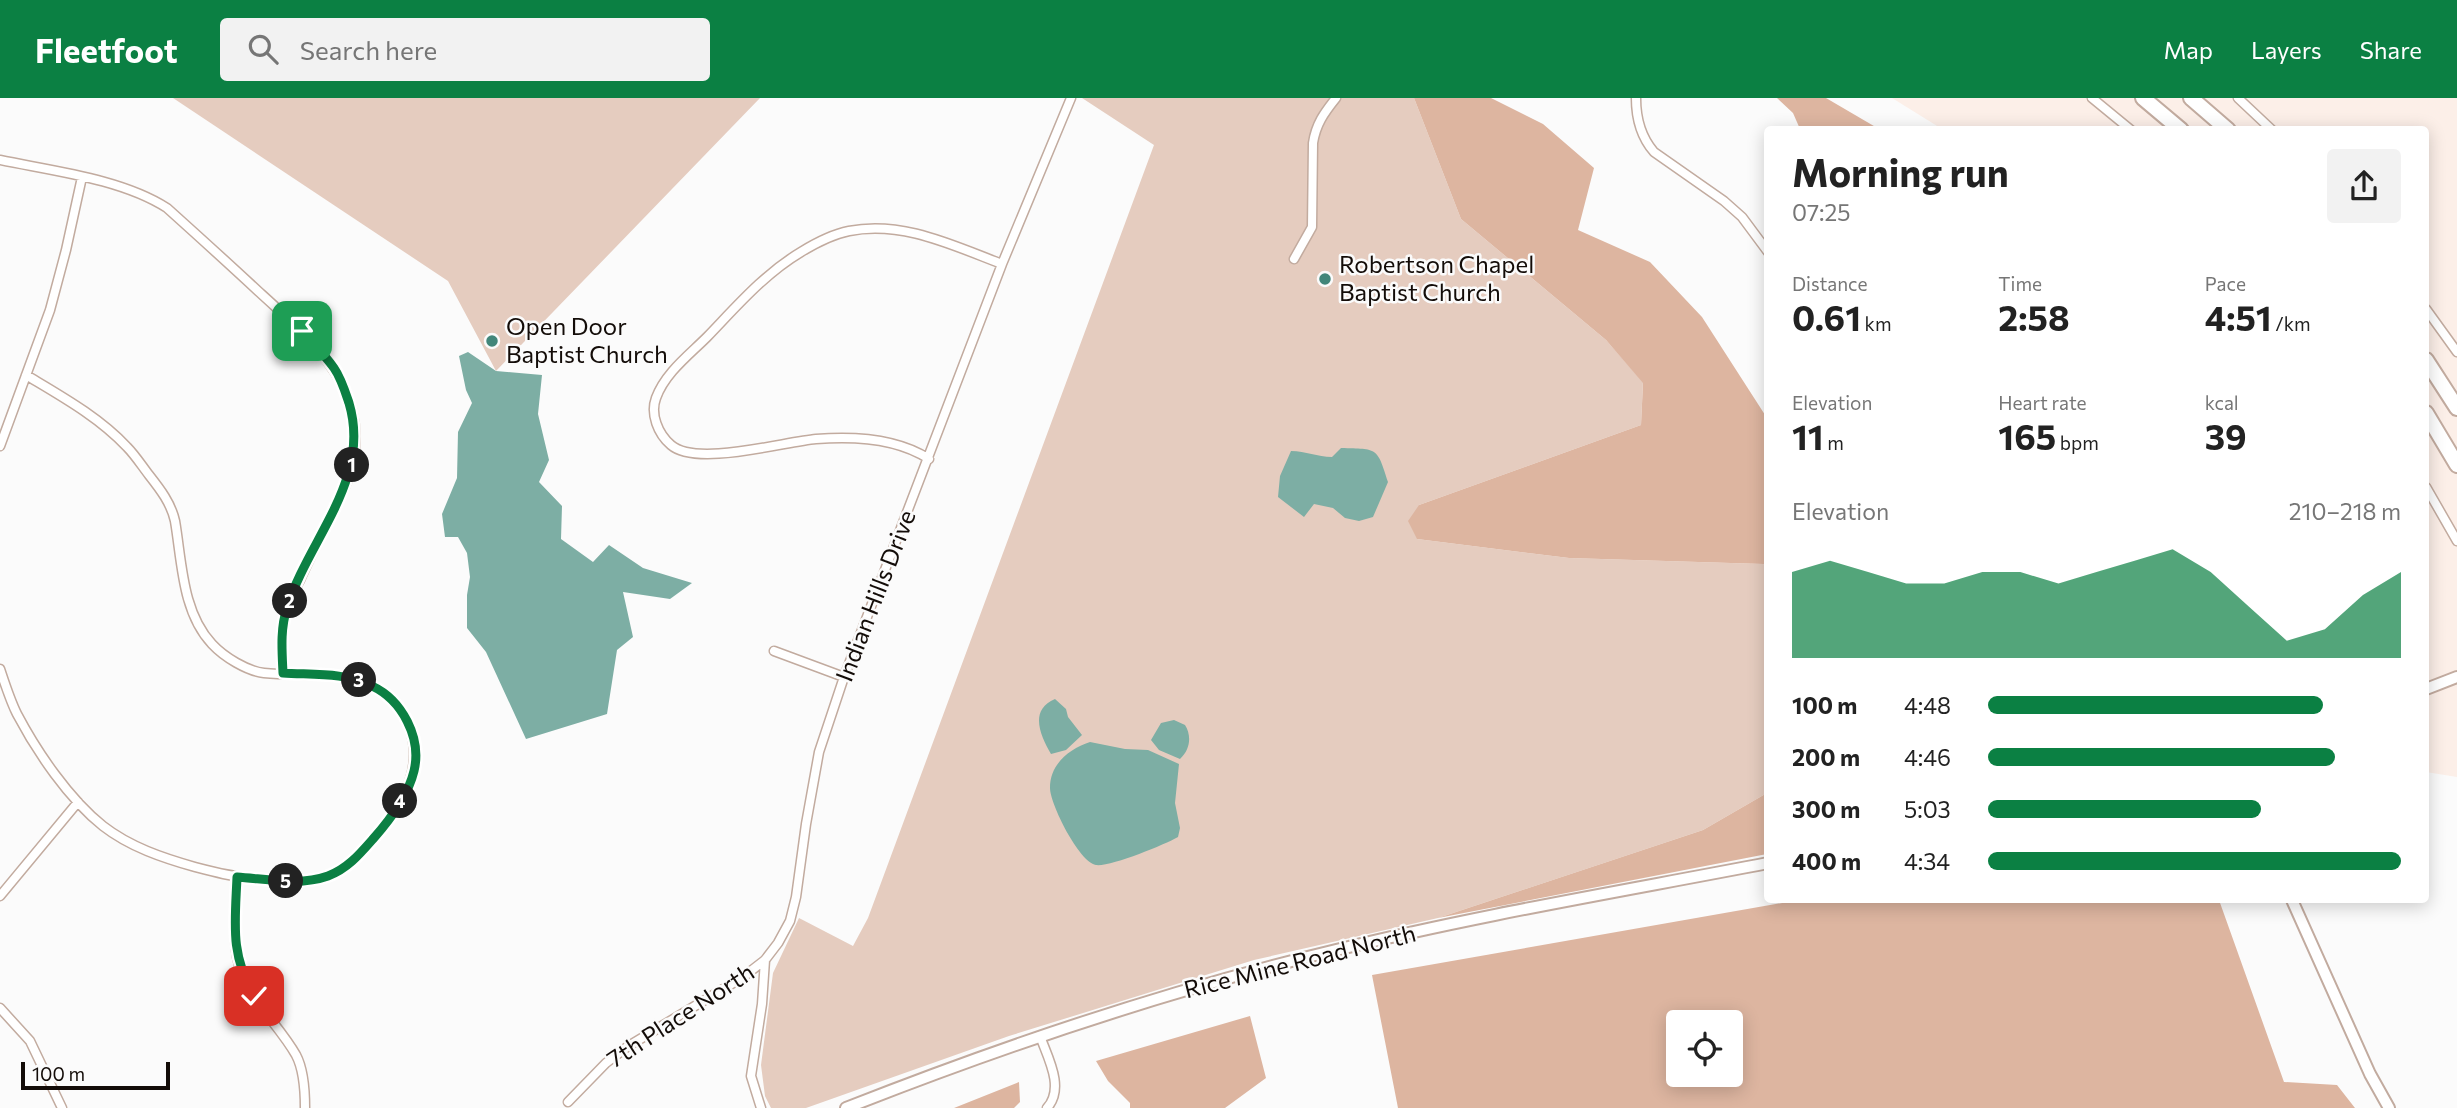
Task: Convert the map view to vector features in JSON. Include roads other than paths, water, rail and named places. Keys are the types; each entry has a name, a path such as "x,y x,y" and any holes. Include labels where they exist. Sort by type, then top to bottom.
{"highway":[{"path":"2143,98 2175,126"},
{"path":"2191,98 2223,126"},
{"path":"2429,365 2457,408"},
{"path":"2429,418 2457,465"}],"main road":[{"path":"2429,689 2457,677"},
{"name":"Rice Mine Road North","path":"846,1108 933,1073 1040,1036 1182,991 1336,949 1480,918 1764,864"},
{"path":"2293,903 2370,1073 2389,1108"}],"street":[{"name":"Indian Hills Drive","path":"761,1108 751,1076 762,1004 765,960 784,932 796,897 819,752 844,677 1002,264 1072,98"},
{"path":"1294,259 1312,227 1315,130 1336,98"},
{"path":"1636,98 1638,120 1646,143 1654,152 1724,201 1741,217 1764,247"},
{"path":"2092,98 2126,126"},
{"path":"2238,98 2268,126"},
{"path":"0,160 82,177 148,195 167,208 302,331 335,369 352,414 355,437 353,461 341,495 287,608 282,634 283,673"},
{"path":"0,446 50,310 82,177"},
{"path":"929,459 895,445 863,438 815,439 706,454 681,451 670,445 655,424 655,399 667,377 762,281 801,251 846,231 871,228 907,231 1002,264"},
{"path":"2429,313 2457,352"},
{"path":"0,669 16,712 50,765 78,802 105,827 161,858 237,877 306,882 329,876 351,864 393,816 414,771 415,746 408,723 394,702 374,687 351,677 262,673 242,665 212,644 193,613 178,556 174,519 165,495 127,446 80,407 26,375"},
{"path":"2429,491 2457,541"},
{"path":"774,651 844,677"},
{"path":"0,896 78,802"},
{"path":"237,877 236,950 242,974 254,996 297,1057 303,1081 305,1108"},
{"name":"7th Place North","path":"568,1102 606,1063 626,1048 743,977 765,960"},
{"path":"0,1008 30,1041 62,1108"},
{"path":"1040,1036 1055,1082 1053,1101 1047,1108"}],"place":[{"name":"Robertson Chapel Baptist Church","path":"1325,279"},
{"name":"Open Door Baptist Church","path":"492,341"}]}
